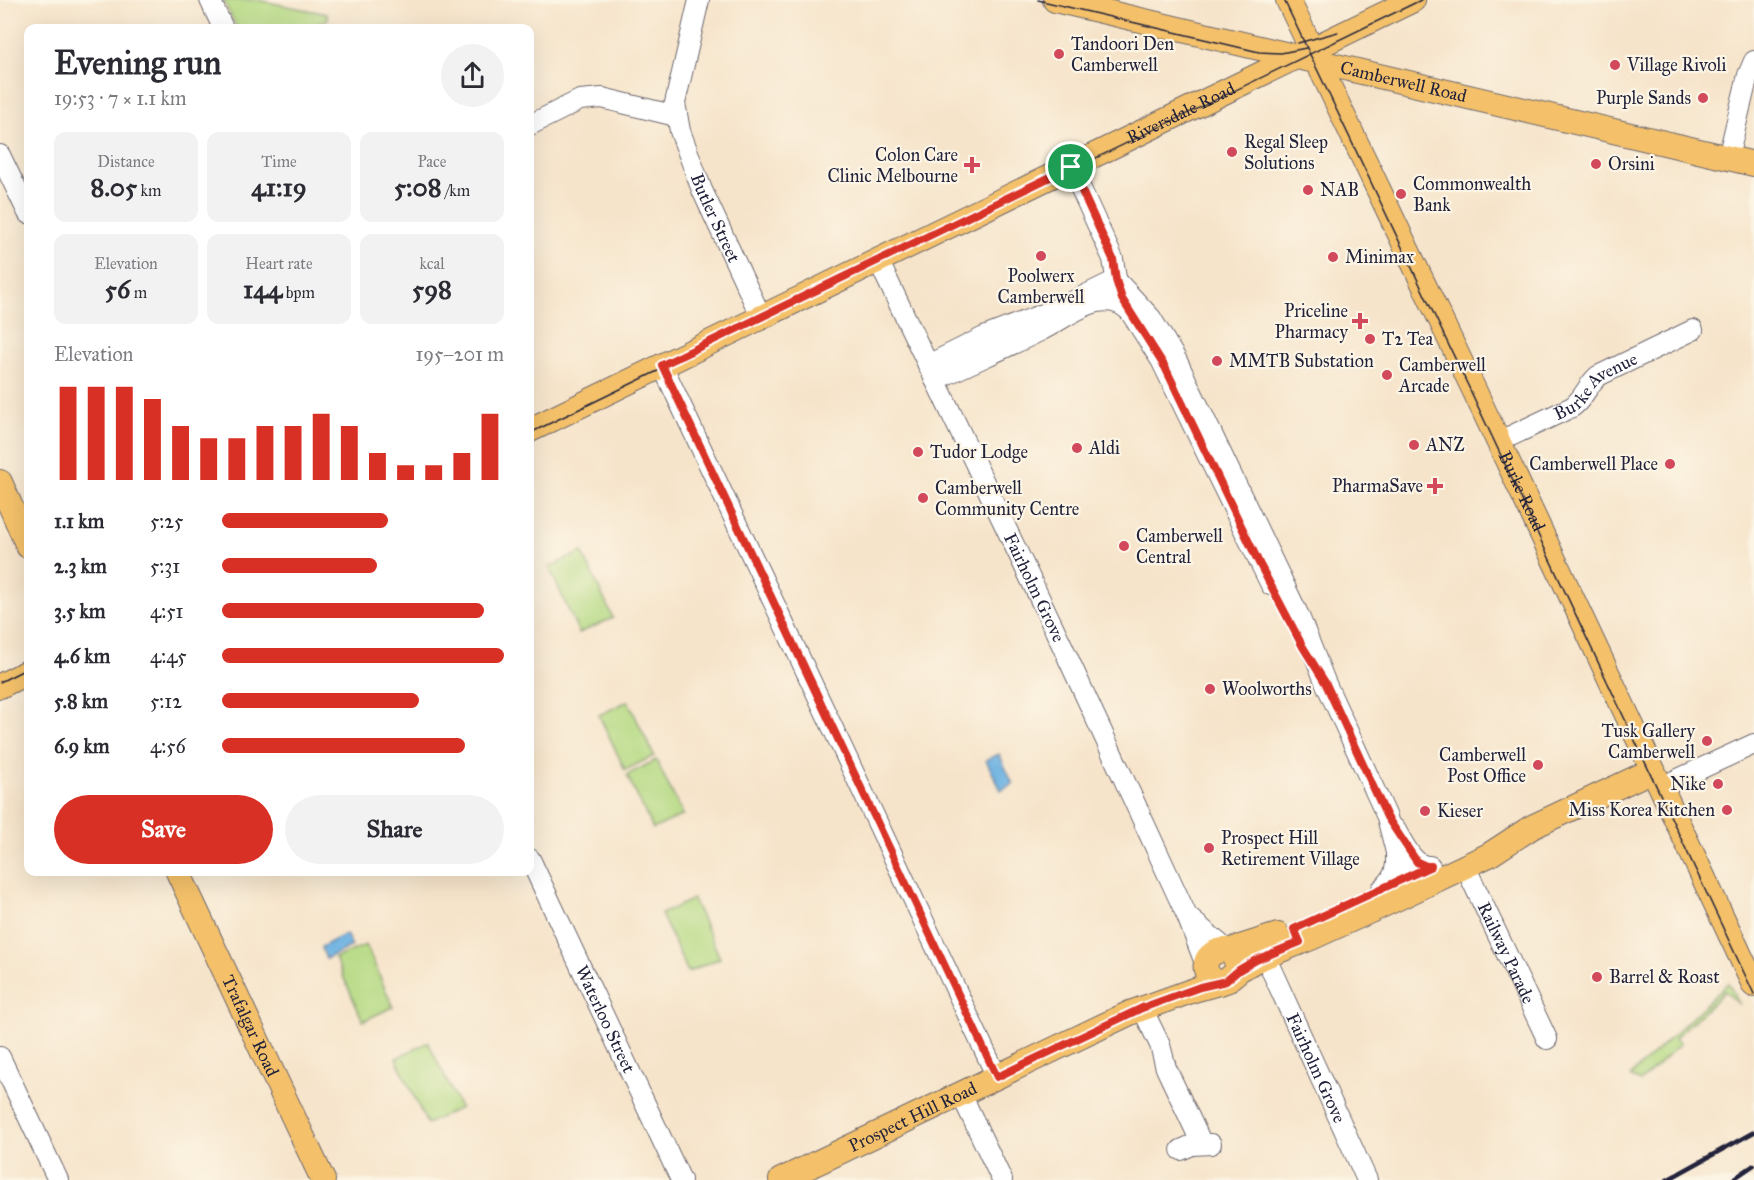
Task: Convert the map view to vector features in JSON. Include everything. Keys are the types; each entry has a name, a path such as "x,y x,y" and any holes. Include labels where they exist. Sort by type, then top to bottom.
{"main road":[{"name":"Camberwell Road","path":"1055,0 1308,56 1754,164"},
{"name":"Burke Road","path":"1288,0 1308,56 1498,442 1657,779 1749,961 1754,986"},
{"name":"Riversdale Road","path":"534,427 1071,167 1308,56 1413,0"},
{"path":"0,482 24,537"},
{"path":"0,686 24,674"},
{"name":"Prospect Hill Road","path":"1228,950 1258,950 1297,936 1462,859 1489,855 1532,827 1657,779"},
{"path":"1406,878 1416,882 1435,872"},
{"name":"Trafalgar Road","path":"180,876 323,1180"},
{"name":"Prospect Hill Road","path":"1363,907 1382,889 1406,878"},
{"path":"1216,971 1236,969 1234,956 1228,950"},
{"name":"Prospect Hill Road","path":"781,1180 1136,1011 1200,987 1216,971 1250,963 1258,950"}],"street":[{"path":"210,0 221,24"},
{"name":"Butler Street","path":"699,0 675,102 676,116 702,190 761,317"},
{"path":"1728,158 1748,75 1754,61"},
{"path":"534,123 580,100 602,98 676,116"},
{"path":"0,155 24,205"},
{"path":"1071,167 1113,259 1116,280 1128,310"},
{"name":"Fairholm Grove","path":"878,260 1061,643 1186,916 1216,971"},
{"path":"1035,325 1116,280"},
{"path":"1116,280 1138,302 1148,326"},
{"path":"932,372 984,337 1035,325 1100,302 1120,303 1148,326 1174,354 1182,386 1252,534 1308,638 1326,684 1387,817 1417,862 1435,872"},
{"name":"Burke Avenue","path":"1498,442 1579,402 1598,376 1693,330"},
{"path":"662,365 997,1077"},
{"path":"1657,779 1754,744"},
{"path":"1387,817 1400,870 1406,878"},
{"path":"1382,889 1393,877 1396,855"},
{"name":"Railway Parade","path":"1462,859 1547,1039"},
{"name":"Waterloo Street","path":"534,868 681,1180"},
{"name":"Fairholm Grove","path":"1186,916 1228,950"},
{"name":"Fairholm Grove","path":"1258,950 1367,1180"},
{"path":"1136,1011 1160,1045 1166,1068 1207,1144 1192,1145 1181,1150"},
{"path":"0,1057 58,1180"},
{"path":"961,1094 1002,1180"}],"green space":[{"path":"223,0 257,0 327,14 328,19 317,24 235,24"},
{"path":"582,552 613,618 579,633 549,567"},
{"path":"628,701 654,756 625,770 599,715"},
{"path":"656,760 683,815 653,829 627,775"},
{"path":"693,899 720,958 688,972 661,914"},
{"path":"366,945 393,1007 363,1021 335,958"},
{"path":"1728,983 1740,1005 1725,991 1675,1038 1680,1044 1640,1082 1630,1076"},
{"path":"428,1042 460,1108 427,1124 396,1058"}],"water":[{"path":"999,754 1013,784 1001,790 986,760"},
{"path":"346,934 352,946 326,959 321,947"}],"tram line":[{"path":"1038,0 1259,52 1281,53 1306,48"},
{"path":"1284,0 1754,994"},
{"path":"534,431 1421,0"},
{"path":"1298,43 1338,32"},
{"path":"0,682 24,670"}],"railway":[{"path":"1667,1180 1754,1132"},
{"path":"1732,1180 1754,1165"}],"place":[{"name":"Tandoori Den Camberwell","path":"1059,54"},
{"name":"Village Rivoli","path":"1615,65"},
{"name":"Purple Sands","path":"1703,98"},
{"name":"Regal Sleep Solutions","path":"1232,152"},
{"name":"Orsini","path":"1596,164"},
{"name":"Colon Care Clinic Melbourne","path":"972,165"},
{"name":"NAB","path":"1308,190"},
{"name":"Commonwealth Bank","path":"1401,194"},
{"name":"Poolwerx Camberwell","path":"1041,256"},
{"name":"Minimax","path":"1333,257"},
{"name":"Priceline Pharmacy","path":"1360,321"},
{"name":"T2 Tea","path":"1370,339"},
{"name":"MMTB Substation","path":"1217,361"},
{"name":"Camberwell Arcade","path":"1387,375"},
{"name":"ANZ","path":"1414,445"},
{"name":"Aldi","path":"1077,448"},
{"name":"Tudor Lodge","path":"918,452"},
{"name":"Camberwell Place","path":"1670,464"},
{"name":"PharmaSave","path":"1435,486"},
{"name":"Camberwell Community Centre","path":"923,498"},
{"name":"Camberwell Central","path":"1124,546"},
{"name":"Woolworths","path":"1210,689"},
{"name":"Tusk Gallery Camberwell","path":"1707,741"},
{"name":"Camberwell Post Office","path":"1538,765"},
{"name":"Nike","path":"1718,784"},
{"name":"Miss Korea Kitchen","path":"1727,810"},
{"name":"Kieser","path":"1425,811"},
{"name":"Prospect Hill Retirement Village","path":"1209,848"},
{"name":"Barrel & Roast","path":"1597,977"}],"route":[{"path":"1071,167 1115,264 1116,280 1122,299 1165,367 1266,578 1326,684 1387,817 1417,862 1431,866 1294,929 1300,942 1256,960 1226,981 1200,987 1142,1008 997,1077 662,365 1071,167"}]}
